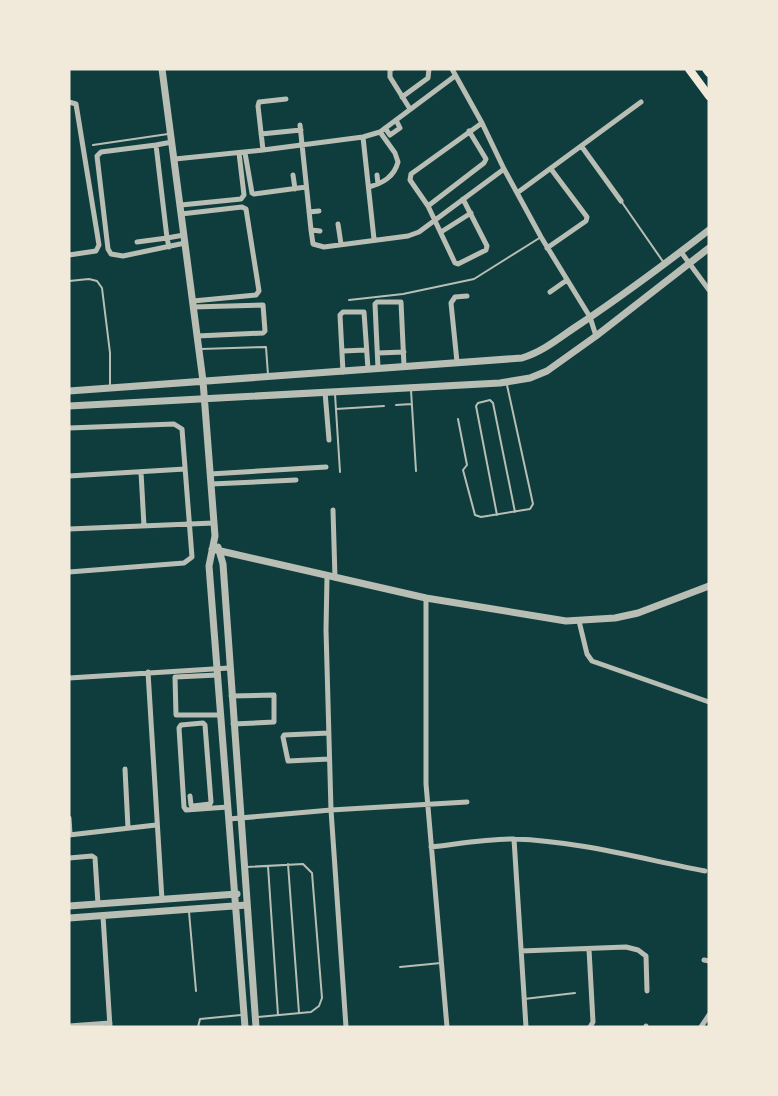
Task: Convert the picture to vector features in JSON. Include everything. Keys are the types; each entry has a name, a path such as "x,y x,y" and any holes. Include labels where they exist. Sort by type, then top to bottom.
{"main road":[{"path":"689,69 709,96"},
{"path":"706,69 709,73"}],"street":[{"path":"162,69 203,381 216,550 223,564 256,1027"},
{"path":"392,69 390,77 410,110"},
{"path":"402,97 428,78 429,69"},
{"path":"452,69 547,248 590,318 596,336"},
{"path":"175,159 242,153 363,136 382,130 455,76"},
{"path":"263,150 259,102 286,99"},
{"path":"69,102 75,104 99,245 96,251 69,255"},
{"path":"517,193 641,102"},
{"path":"463,199 487,246 486,250 458,264 455,263 436,219 410,180 411,174 482,123"},
{"path":"261,134 300,127 313,244 324,247 408,236 419,232 504,169"},
{"path":"369,187 378,184 394,172 399,162 382,130"},
{"path":"428,206 484,163 486,159 470,131"},
{"path":"363,136 375,239"},
{"path":"172,142 102,152 96,160 108,249 111,254 123,256 169,247 184,239"},
{"path":"156,144 169,247"},
{"path":"582,147 621,201"},
{"path":"242,153 252,193 306,187"},
{"path":"181,209 241,199 244,195 242,153"},
{"path":"547,248 586,221 587,217 551,169"},
{"path":"293,175 295,189"},
{"path":"377,175 378,184"},
{"path":"181,209 242,207 246,209 259,291 256,295 193,304"},
{"path":"309,212 319,211"},
{"path":"441,232 471,213"},
{"path":"338,224 341,244"},
{"path":"311,230 320,231"},
{"path":"69,391 268,375 504,360 531,355 590,318 665,265 709,230"},
{"path":"137,242 168,238 184,239"},
{"path":"69,406 506,382 530,378 547,371 596,336 709,248"},
{"path":"681,252 709,290"},
{"path":"550,292 567,280"},
{"path":"457,362 452,303 455,297 467,296"},
{"path":"378,368 376,302 401,302 404,366"},
{"path":"193,304 263,305 265,331 263,333 197,336"},
{"path":"343,372 340,315 343,312 364,312 368,369"},
{"path":"343,351 366,350"},
{"path":"378,353 404,352"},
{"path":"325,392 328,440"},
{"path":"69,428 174,424 182,429 192,557 184,563 69,572"},
{"path":"210,474 326,467"},
{"path":"69,476 185,469"},
{"path":"141,472 144,526"},
{"path":"211,484 296,480"},
{"path":"333,510 331,577 326,630 331,810 346,1027"},
{"path":"69,529 214,523"},
{"path":"216,550 426,598 550,619 579,621 615,618 638,613 709,585"},
{"path":"216,550 209,566 245,1027"},
{"path":"426,598 428,803 447,1027"},
{"path":"579,621 587,654 592,661 709,702"},
{"path":"221,715 176,716 175,677 229,668"},
{"path":"69,678 148,672 218,671"},
{"path":"148,672 162,900"},
{"path":"231,696 274,695 274,722 233,724"},
{"path":"190,796 193,806 211,802 203,723 181,725 179,728 184,807 186,810 228,807"},
{"path":"329,733 284,735 283,737 288,761 330,759"},
{"path":"125,769 128,828"},
{"path":"229,819 467,802"},
{"path":"69,818 70,835 156,825"},
{"path":"431,847 484,840 514,840 578,846 705,872"},
{"path":"514,840 526,1027"},
{"path":"69,858 92,856 95,858 98,904"},
{"path":"69,906 246,894"},
{"path":"69,918 247,905"},
{"path":"72,1026 110,1025 103,916"},
{"path":"521,951 626,946 646,956 647,991"},
{"path":"589,949 593,1022 590,1027"},
{"path":"701,1027 709,1015"}],"lane":[{"path":"93,145 171,134"},
{"path":"621,201 665,265"},
{"path":"349,300 403,294 474,279 541,237"},
{"path":"69,281 88,279 97,281 102,288 110,353 110,388"},
{"path":"198,350 266,347 268,375"},
{"path":"458,419 468,465 463,470 475,514 481,517 530,509 532,504 506,382"},
{"path":"410,387 416,471"},
{"path":"334,391 340,472"},
{"path":"497,514 476,406 478,403 490,400 493,403 515,512"},
{"path":"396,405 411,404"},
{"path":"336,409 384,406"},
{"path":"288,864 299,1013"},
{"path":"244,867 303,864 312,873 322,998 319,1006 311,1012 255,1017"},
{"path":"268,866 279,1015"},
{"path":"188,909 196,991"},
{"path":"400,967 441,963"},
{"path":"524,999 574,993"},
{"path":"198,1027 200,1019 244,1015"}]}
